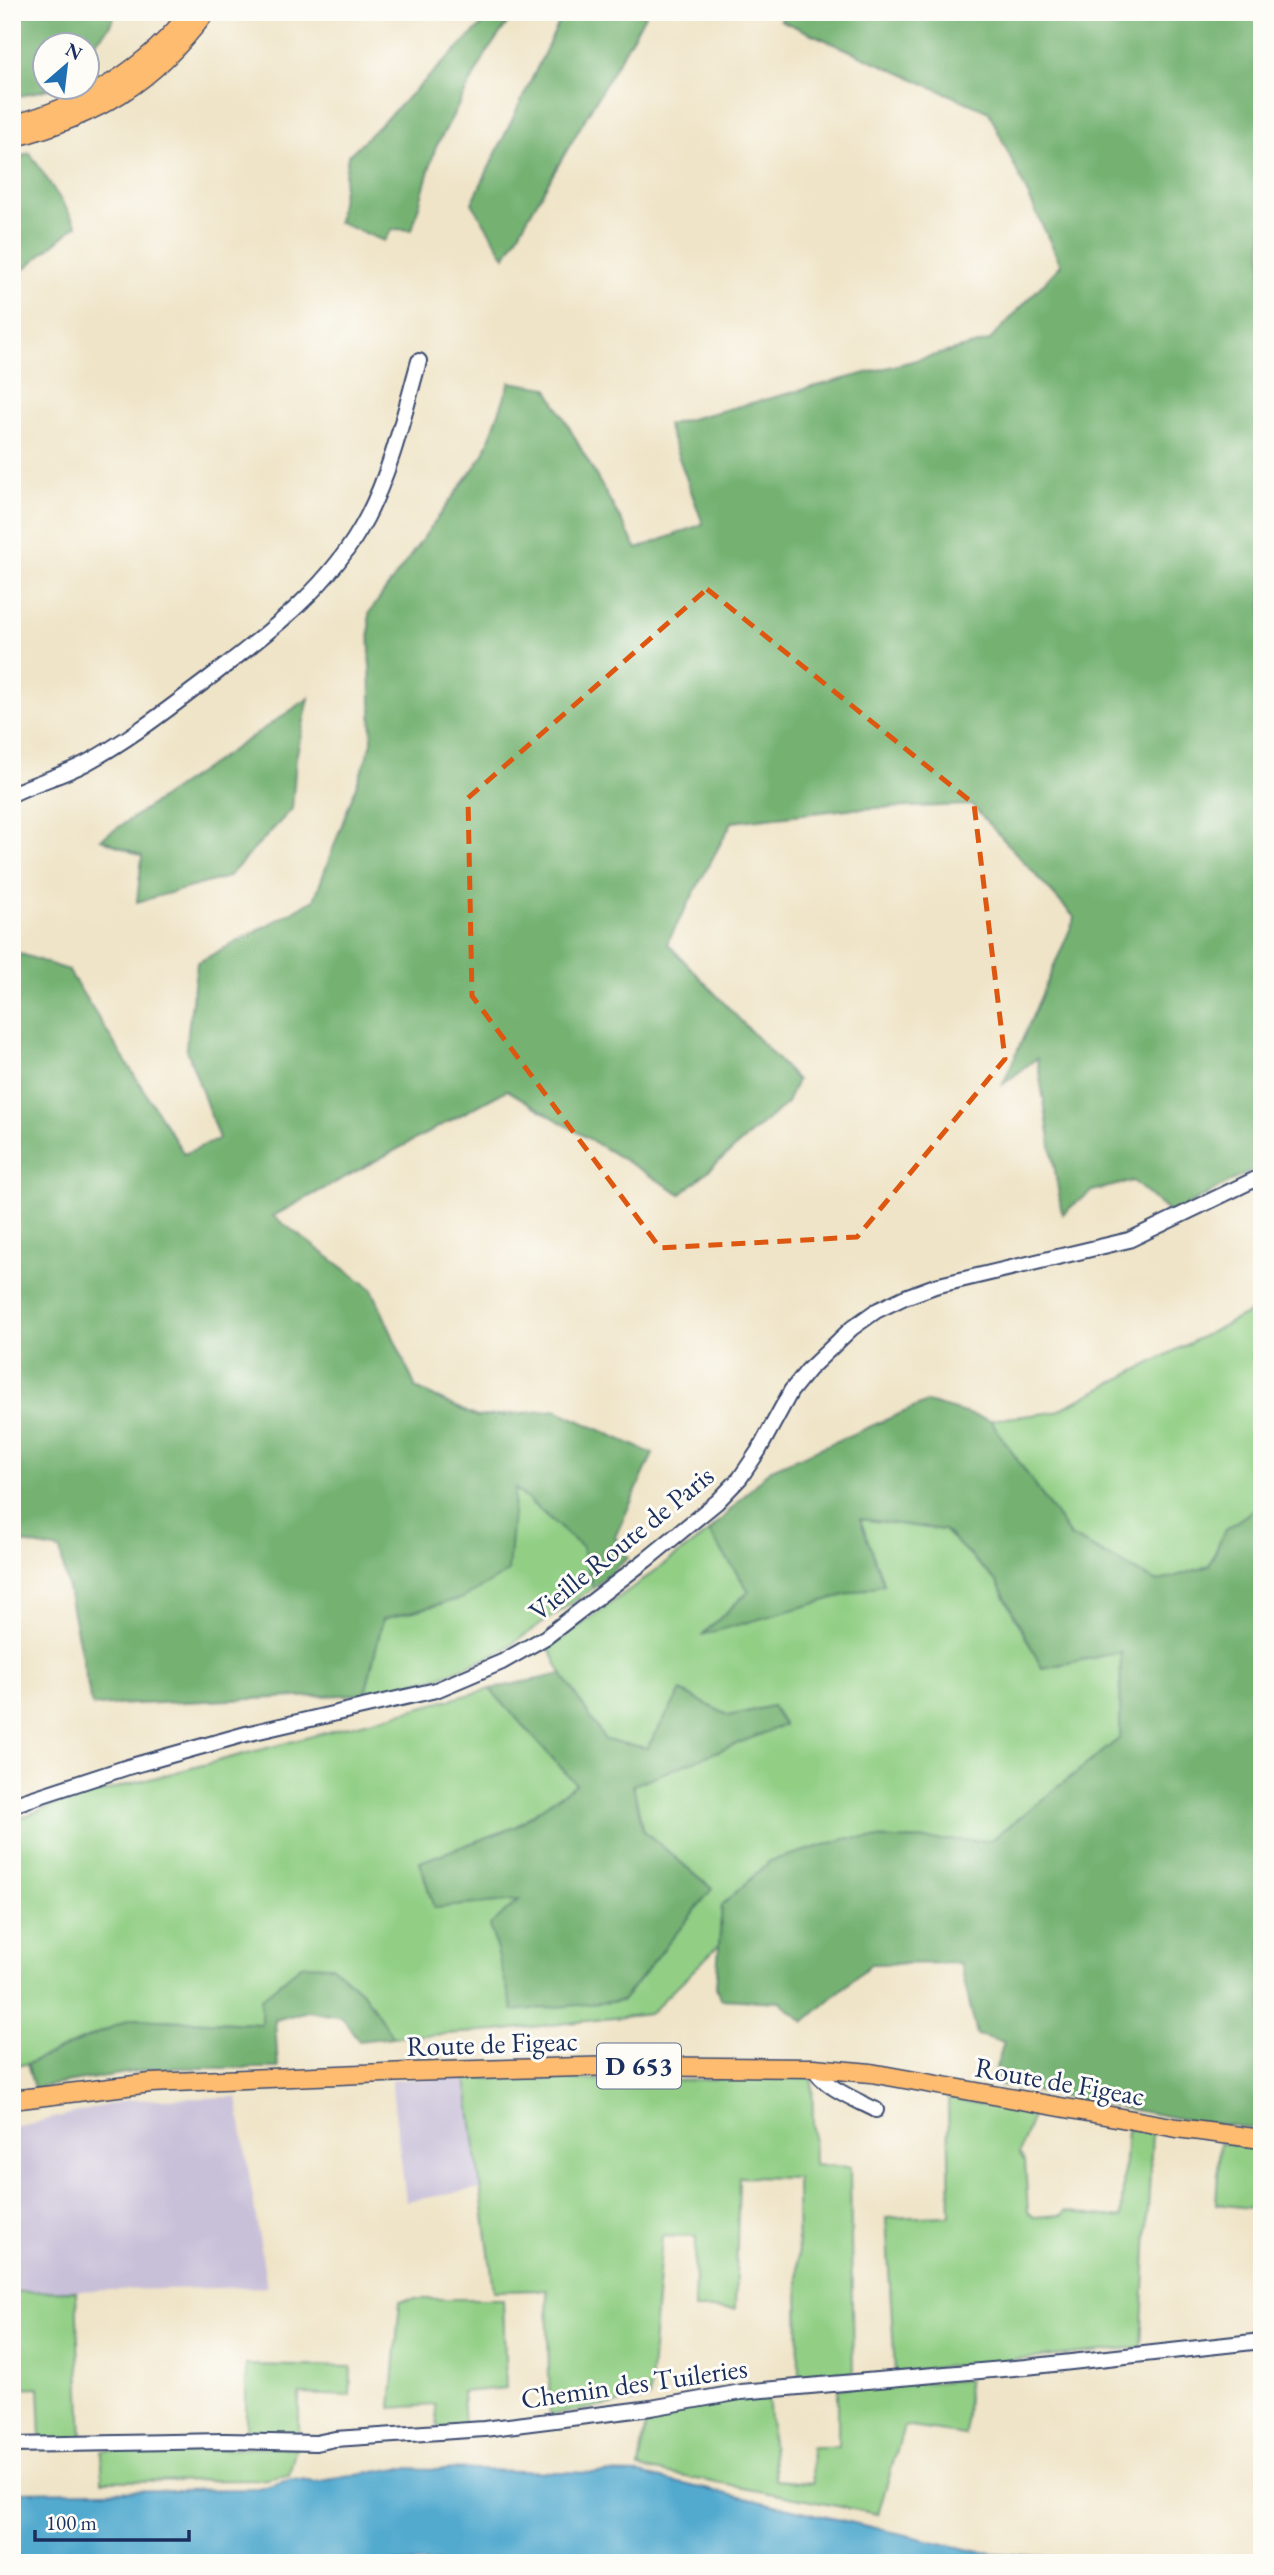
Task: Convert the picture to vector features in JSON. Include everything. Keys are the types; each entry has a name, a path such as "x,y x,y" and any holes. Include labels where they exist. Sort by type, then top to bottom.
{"main road":[{"path":"12,125 46,116 82,101 120,79 150,56 190,12"},
{"path":"12,138 54,127 89,113 128,90 158,67 188,36 206,12"},
{"name":"Route de Figeac","path":"12,2100 151,2083 408,2072 617,2066 814,2068 871,2073 1177,2128 1262,2139"}],"street":[{"path":"12,794 83,765 136,733 265,636 310,596 366,518 382,483 398,436 419,361"},
{"name":"Vieille Route de Paris","path":"12,1805 128,1767 246,1734 436,1690 502,1661 546,1637 717,1502 740,1478 759,1450 791,1391 808,1370 852,1328 876,1311 935,1286 1129,1240 1262,1176"},
{"path":"814,2068 816,2073 836,2089 876,2110"},
{"name":"Chemin des Tuileries","path":"12,2445 224,2441 316,2443 335,2439 498,2427 651,2408 741,2392 1026,2367 1262,2341"}],"highlighted area":[{"path":"707,589 974,804 1005,1059 857,1237 660,1248 472,996 468,798"}],"shaded area":[{"path":"466,2078 481,2189 406,2201 391,2080"},
{"path":"237,2097 267,2287 12,2292 12,2128 128,2100"}],"green space":[{"path":"12,12 116,12 102,35 102,32 32,32 32,93 12,98"},
{"path":"495,12 515,12 487,52 435,149 412,230 393,229 384,241 338,222 348,156"},
{"path":"564,12 647,12 505,257 472,203"},
{"path":"783,12 1262,12 1262,1165 1171,1214 1133,1181 1092,1191 1062,1214 1037,1058 1003,1084 1075,918 972,805 848,809 732,822 667,943 797,1080 787,1103 681,1194 507,1090 273,1216 372,1289 416,1388 477,1417 556,1410 653,1454 615,1537 628,1558 593,1588 582,1547 515,1488 508,1572 463,1598 383,1619 365,1694 92,1706 60,1550 12,1541 12,951 68,970 184,1154 219,1139 186,1047 197,963 314,900 372,743 369,613 484,454 510,382 547,388 637,549 703,524 667,425 989,341 1061,265 989,112 780,20"},
{"path":"30,153 77,225 12,279 12,159"},
{"path":"309,698 296,758 292,809 228,877 137,902 142,856 101,839"},
{"path":"1262,1306 1262,1504 1225,1530 1209,1566 1157,1582 1070,1536 990,1420 1055,1412"},
{"path":"927,1402 990,1420 1070,1536 1157,1582 1209,1566 1225,1530 1262,1504 1262,2129 1193,2121 991,2083 1004,2042 977,2035 960,1963 871,1964 804,2022 780,2002 720,1999 716,1987 722,1905 770,1861 848,1838 990,1841 1120,1738 1121,1652 1042,1668 997,1582 944,1530 860,1519 884,1584 702,1635 749,1591 709,1532 769,1470"},
{"path":"514,1488 582,1547 593,1588 499,1653 440,1677 365,1694 383,1619 463,1598"},
{"path":"859,1519 944,1530 997,1582 1042,1668 1121,1652 1120,1738 990,1841 848,1838 722,1905 719,1945 649,2014 496,2031 393,2037 364,1994 332,1966 261,2024 131,2019 27,2064 12,2066 12,1821 59,1803 490,1689 576,1784 515,1827 420,1862 434,1908 520,1899 712,1889 643,1830 632,1785 784,1725 772,1706 729,1716 681,1691 647,1748 605,1740 562,1674 549,1648 709,1532 749,1591 703,1634 884,1584"},
{"path":"562,1674 605,1740 647,1748 681,1691 729,1716 772,1706 784,1725 633,1785 643,1830 712,1889 622,2001 513,2011 490,1925 519,1900 434,1908 420,1862 515,1827 576,1784 490,1689"},
{"path":"302,1965 332,1966 364,1994 393,2037 359,2041 342,2017 308,2011 275,2020 278,2068 157,2068 34,2088 27,2064 131,2019 261,2024 261,1999"},
{"path":"812,2076 814,2165 850,2167 853,2377 799,2382 797,2178 739,2177 735,2309 694,2309 696,2237 662,2236 649,2399 550,2415 547,2290 494,2291 466,2078 675,2081"},
{"path":"948,2098 1033,2115 1019,2154 1025,2161 1028,2212 1034,2217 1062,2215 1065,2211 1121,2218 1127,2130 1152,2133 1141,2347 895,2372 886,2218 950,2216"},
{"path":"1220,2143 1260,2147 1258,2209 1216,2204"},
{"path":"76,2291 82,2441 41,2439 39,2387 12,2388 12,2292"},
{"path":"503,2299 506,2388 462,2392 464,2425 438,2428 435,2405 391,2408 400,2301"},
{"path":"246,2365 351,2367 350,2396 299,2394 299,2438 246,2436"},
{"path":"968,2380 965,2435 904,2426 878,2514 639,2468 647,2414 768,2394 775,2480 813,2483 811,2447 838,2447 838,2388"},
{"path":"296,2447 289,2475 260,2480 102,2481 102,2451"}],"water":[{"path":"398,2468 640,2474 980,2552 1124,2563 12,2563 12,2492 258,2489 292,2479 315,2482"}]}
